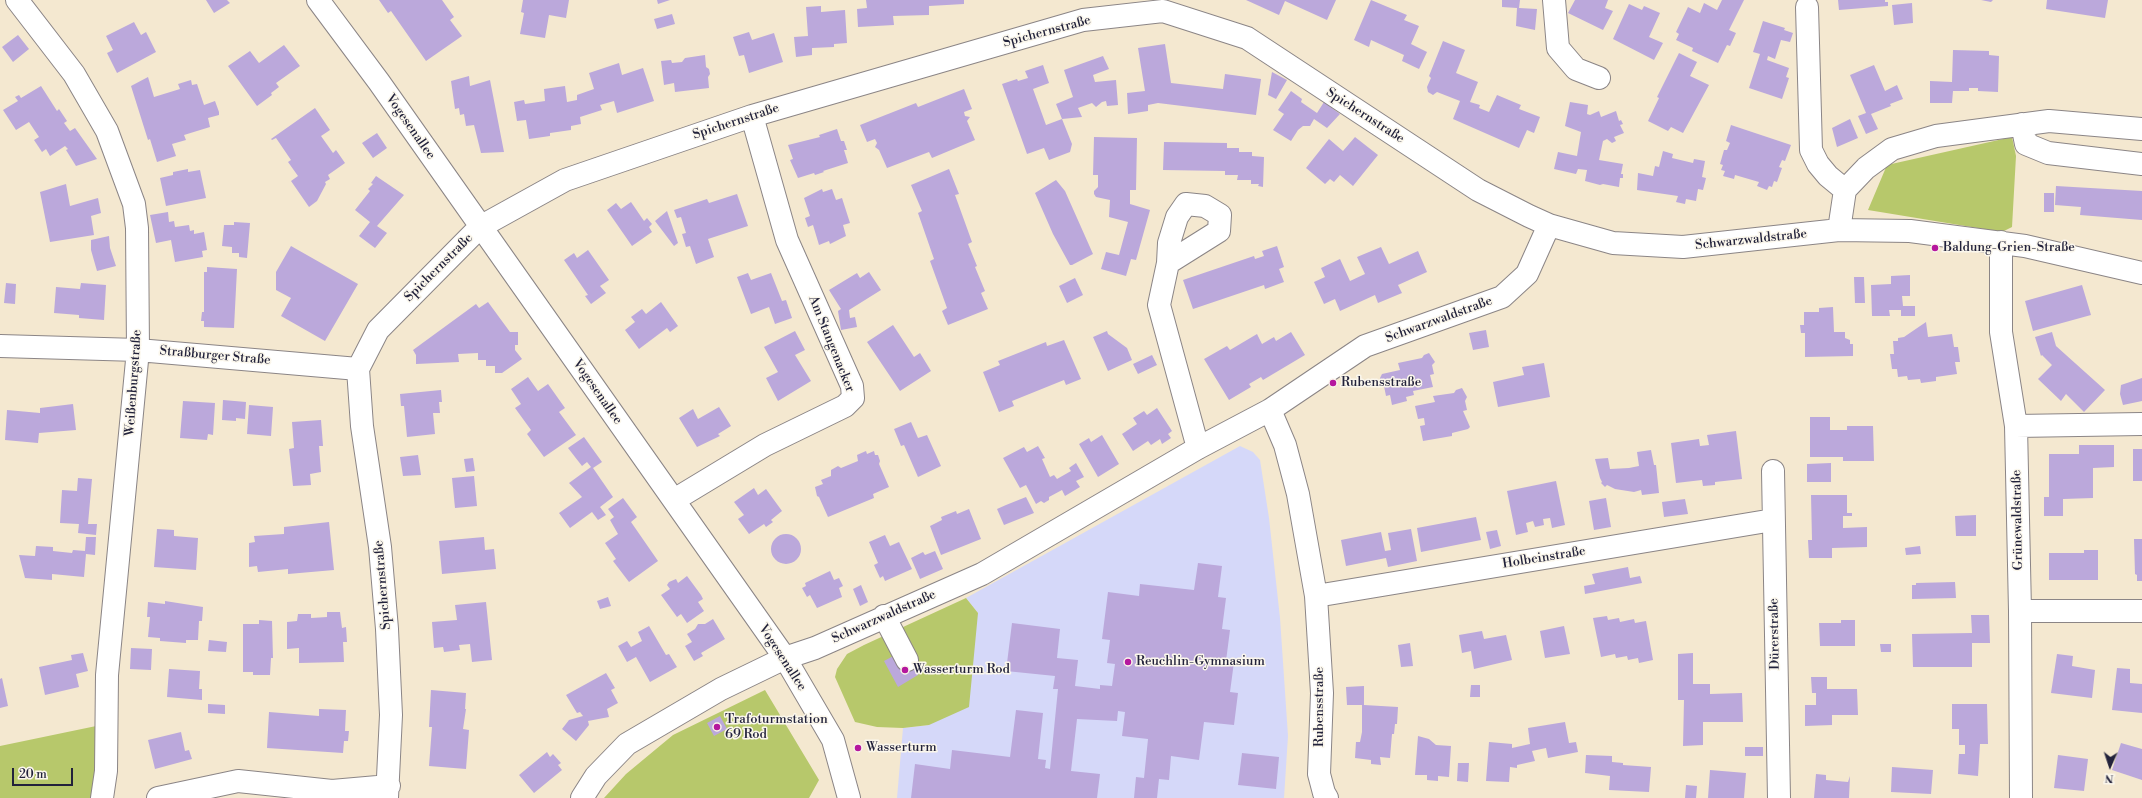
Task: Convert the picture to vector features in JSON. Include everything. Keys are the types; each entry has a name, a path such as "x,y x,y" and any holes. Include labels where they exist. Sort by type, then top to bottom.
{"street":[{"name":"Weißenburgstraße","path":"17,0 78,80 107,131 134,204 137,228 138,350 107,675 106,771 102,798"},
{"name":"Vogesenallee","path":"318,0 379,82 785,658 833,740 847,788"},
{"path":"1554,0 1558,48 1576,69 1600,78"},
{"name":"Spichernstraße","path":"158,798 238,781 332,791 388,792 391,715 387,629 380,547 362,426 358,369 378,330 480,226 565,180 752,116 1083,20 1164,5 1247,38 1478,190 1549,224"},
{"path":"1807,7 1811,150 1818,164 1828,176 1844,190"},
{"name":"Am Stangenacker","path":"674,500 765,445 845,406 853,398 852,386 787,240 752,116"},
{"path":"2142,129 2049,121 1936,136 1892,149 1866,168 1844,190 1839,230 1910,231 2000,242 2142,273"},
{"path":"2022,124 2026,144 2048,153 2142,164"},
{"name":"Schwarzwaldstraße","path":"582,798 596,776 627,744 721,689 785,658 815,648 884,616 982,574 1198,448 1270,410 1366,346 1502,297 1527,274 1549,224 1613,243 1683,247 1839,230"},
{"name":"Grünewaldstraße","path":"2000,242 2001,332 2016,426 2020,611 2020,798"},
{"path":"1168,263 1158,305 1198,448"},
{"name":"Straßburger Straße","path":"0,346 138,350 358,369"},
{"name":"Rubensstraße","path":"1270,410 1285,445 1298,494 1316,596 1322,693 1319,774 1325,795"},
{"path":"2016,426 2142,424"},
{"name":"Dürerstraße","path":"1773,471 1779,798"},
{"name":"Holbeinstraße","path":"1316,596 1773,520"},
{"path":"2020,611 2142,611"},
{"path":"884,616 908,660"},
{"path":"832,798 847,788"}],"shaded area":[{"name":"Reuchlin-Gymnasium","path":"1240,446 1253,452 1260,460 1269,518 1280,618 1288,736 1284,798 897,798 903,728 929,725 978,613 966,598"}],"green space":[{"path":"2012,137 2016,156 2012,227 2002,232 1868,210 1887,165"},
{"path":"966,598 978,613 969,707 929,725 903,728 877,727 855,722 835,677 837,669 847,654"},
{"path":"765,690 819,780 809,798 604,798 626,774 673,735"},
{"path":"101,725 97,798 0,798 0,746"}],"building":[{"path":"206,0 227,0 230,3 214,13"},
{"path":"379,0 442,0 454,17 450,20 462,36 426,61 391,11 388,13"},
{"path":"523,0 569,0 566,18 549,15 545,38 520,34 524,13 521,12"},
{"path":"657,0 670,0 658,4"},
{"path":"866,0 964,0 964,4 929,6 929,15 893,16 894,25 858,27 857,9 867,8"},
{"path":"1246,0 1336,0 1327,20 1285,1 1279,15"},
{"path":"1371,0 1407,15 1404,20 1419,26 1411,44 1427,52 1419,69 1402,61 1404,55 1371,40 1369,47 1354,40"},
{"path":"1502,0 1520,0 1519,8 1537,9 1535,30 1516,26 1517,8 1502,7"},
{"path":"1575,0 1608,0 1605,8 1613,11 1603,30 1568,13"},
{"path":"1722,0 1744,0 1729,30 1736,33 1730,46 1727,45 1718,63 1692,51 1693,48 1676,40 1679,34 1676,32 1688,7 1700,13 1704,3 1717,10"},
{"path":"1838,0 1885,0 1885,2 1888,2 1888,6 1839,10"},
{"path":"1981,0 1993,0 1991,2"},
{"path":"2047,0 2108,0 2105,18 2046,9"},
{"path":"1912,3 1913,23 1894,25 1892,5"},
{"path":"1629,4 1642,10 1644,6 1660,13 1649,37 1663,43 1654,60 1613,39"},
{"path":"821,6 821,12 845,10 847,43 834,44 834,47 812,48 812,55 796,57 794,37 808,36 806,7"},
{"path":"672,14 675,24 657,29 654,19"},
{"path":"1763,21 1785,28 1784,30 1793,33 1790,42 1781,40 1775,59 1768,56 1767,60 1789,68 1786,77 1789,78 1782,99 1749,88 1760,54 1753,52"},
{"path":"134,22 141,35 146,32 156,52 117,73 107,53 113,50 106,36"},
{"path":"749,32 752,40 774,33 783,62 749,73 744,55 739,56 733,37"},
{"path":"18,35 29,49 13,62 2,47"},
{"path":"1443,41 1465,50 1456,73 1478,82 1470,102 1480,105 1479,108 1489,112 1497,95 1521,105 1519,109 1540,117 1534,133 1527,130 1519,148 1453,119 1460,101 1437,92 1433,95 1428,92 1427,87 1431,78 1429,76"},
{"path":"1165,44 1171,83 1223,89 1225,74 1261,79 1256,115 1158,103 1148,105 1148,111 1128,114 1127,93 1145,91 1138,48"},
{"path":"284,45 300,66 276,83 279,87 271,93 272,95 257,106 228,66 250,51 259,63"},
{"path":"1953,50 1989,51 1989,55 1999,56 1998,92 1978,91 1978,88 1969,88 1969,91 1953,91 1952,103 1930,103 1930,81 1952,82"},
{"path":"1679,53 1697,62 1690,76 1709,85 1683,133 1671,127 1668,131 1648,121 1659,98 1657,97"},
{"path":"705,55 706,67 709,69 710,74 708,77 709,88 675,92 674,83 664,85 661,61 671,60 672,63 682,62 685,58"},
{"path":"1103,56 1109,69 1093,75 1095,82 1116,80 1118,105 1107,106 1106,101 1102,102 1096,107 1092,103 1078,108 1082,117 1062,119 1056,104 1073,97 1064,70"},
{"path":"619,63 622,75 643,68 654,101 617,113 614,101 600,105 602,110 580,117 581,124 571,126 571,130 550,133 550,136 529,139 526,120 517,121 514,102 524,100 525,104 545,101 544,89 565,86 567,102 577,100 577,95 594,89 589,73"},
{"path":"1043,65 1049,83 1033,89 1046,125 1062,119 1072,144 1070,152 1049,160 1044,148 1027,154 1002,84 1017,79 1018,81 1028,78 1025,71"},
{"path":"1874,65 1885,91 1897,85 1903,99 1890,104 1891,106 1871,114 1878,129 1866,134 1858,116 1866,113 1850,75"},
{"path":"1272,72 1287,80 1276,99 1268,95"},
{"path":"469,76 470,86 490,80 504,152 481,153 474,125 466,126 464,114 460,115 459,108 455,109 451,81"},
{"path":"148,77 154,97 180,89 178,84 191,80 192,85 197,84 204,105 215,101 219,112 219,115 208,118 210,127 184,135 186,140 172,144 176,156 157,162 150,139 148,140 131,86"},
{"path":"41,86 57,111 59,109 67,121 64,123 70,131 75,128 97,159 76,166 65,146 50,156 46,149 42,152 34,140 39,137 29,122 16,130 3,110 18,101 15,97 19,95 21,98"},
{"path":"964,89 972,109 964,112 965,116 970,117 967,121 975,140 932,158 929,152 887,168 879,150 875,147 877,143 875,139 867,142 860,125 916,103 918,107"},
{"path":"1291,91 1302,99 1301,102 1317,113 1324,102 1340,114 1327,128 1314,119 1310,126 1303,126 1298,130 1291,141 1273,130 1284,114 1278,110"},
{"path":"1570,102 1588,105 1587,114 1590,115 1599,111 1601,117 1616,111 1619,121 1621,120 1623,124 1620,125 1624,133 1614,137 1616,141 1612,143 1607,139 1603,141 1599,160 1623,164 1621,174 1623,174 1623,178 1620,178 1619,187 1603,184 1600,185 1585,181 1587,170 1578,169 1576,174 1554,169 1558,152 1577,156 1581,132 1565,126"},
{"path":"315,108 330,130 321,136 333,153 336,150 345,163 328,175 330,179 325,182 326,184 317,201 309,207 291,181 298,176 288,162 291,160 276,138 271,139"},
{"path":"1850,119 1858,138 1837,147 1832,128"},
{"path":"1731,125 1791,145 1785,161 1782,160 1779,167 1782,168 1777,182 1774,181 1772,187 1769,186 1767,190 1757,186 1759,182 1735,175 1734,179 1723,176 1725,171 1721,170 1723,165 1720,164 1724,150 1727,150 1730,143 1726,141"},
{"path":"837,129 841,141 844,141 847,150 844,150 848,163 815,175 814,173 798,178 790,160 793,159 788,145 820,137 819,135"},
{"path":"377,133 387,148 373,158 362,143"},
{"path":"1094,137 1137,138 1136,190 1130,190 1130,204 1150,210 1136,260 1131,259 1126,276 1101,269 1106,252 1119,255 1128,222 1109,217 1110,200 1096,197 1094,194 1094,191 1098,187 1098,175 1093,175"},
{"path":"1355,137 1378,155 1353,186 1340,175 1334,182 1330,179 1325,184 1306,168 1329,139 1343,151"},
{"path":"1164,142 1227,143 1227,148 1239,148 1239,152 1252,152 1252,156 1264,157 1263,187 1258,186 1259,184 1251,184 1251,180 1237,180 1238,175 1225,175 1225,171 1163,170"},
{"path":"1663,151 1673,154 1672,158 1693,163 1694,159 1705,161 1702,177 1706,178 1703,190 1698,189 1696,201 1686,199 1685,204 1676,202 1678,196 1637,190 1638,173 1653,176 1655,166 1659,167"},
{"path":"188,169 188,172 200,170 206,198 166,206 160,178 173,175 173,172"},
{"path":"949,169 959,194 955,195 972,242 968,244 977,266 975,267 985,291 981,293 988,309 948,325 942,311 947,308 930,261 934,259 918,213 922,211 911,185"},
{"path":"376,176 404,195 377,226 387,233 375,248 359,236 370,222 355,210 370,191 368,189 373,184 371,183"},
{"path":"1056,180 1065,191 1093,254 1072,265 1070,265 1053,234 1035,193"},
{"path":"66,184 70,206 98,198 101,213 91,216 94,235 50,242 40,192"},
{"path":"2056,186 2142,191 2142,220 2080,215 2081,207 2055,205"},
{"path":"822,189 823,192 832,189 836,200 842,198 850,223 843,225 846,236 830,244 829,241 819,245 813,225 808,227 805,218 810,216 804,198"},
{"path":"2044,193 2054,193 2054,212 2044,212"},
{"path":"737,194 748,226 708,239 714,257 696,264 690,246 686,247 682,234 686,233 681,217 677,218 674,210 707,199 709,203"},
{"path":"631,202 644,221 647,218 652,224 649,227 652,232 632,246 607,210 616,203 621,209"},
{"path":"667,211 678,243 674,246 655,221"},
{"path":"168,212 169,222 174,221 175,227 189,225 190,231 194,230 194,234 204,232 207,250 202,251 203,257 175,262 171,240 156,243 150,215"},
{"path":"234,222 250,223 247,258 239,257 239,253 232,253 232,247 222,246 224,225 234,225"},
{"path":"109,236 110,248 116,266 97,271 91,250 91,240"},
{"path":"291,246 358,284 325,341 281,316 291,298 276,290 276,272"},
{"path":"1277,246 1284,267 1279,269 1284,282 1265,289 1264,285 1193,309 1183,280 1254,256 1255,259 1264,256 1262,251"},
{"path":"1381,247 1389,264 1418,251 1427,272 1398,285 1402,293 1378,303 1375,295 1340,311 1335,299 1324,304 1314,282 1325,277 1321,268 1340,259 1350,281 1365,274 1357,257"},
{"path":"588,250 609,280 600,286 606,293 591,304 585,296 588,295 564,260 574,253 577,258"},
{"path":"207,267 237,269 234,328 204,327 204,321 201,321 202,312 204,312 204,272 207,272"},
{"path":"869,272 881,290 849,310 850,318 855,317 857,327 841,330 838,311 841,309 829,290 857,273 860,278"},
{"path":"748,273 751,280 771,273 782,301 786,300 792,318 775,324 769,307 751,314 737,277"},
{"path":"1910,275 1910,296 1902,296 1903,306 1915,306 1915,316 1901,316 1901,310 1889,310 1890,316 1872,316 1871,285 1891,284 1891,276"},
{"path":"1854,277 1864,277 1865,303 1855,303"},
{"path":"1075,278 1083,295 1067,303 1059,286"},
{"path":"6,283 16,284 15,304 4,303"},
{"path":"81,283 106,285 104,320 79,318 79,315 54,313 56,287 80,289"},
{"path":"2082,285 2091,315 2033,331 2025,301"},
{"path":"488,302 510,332 518,332 518,345 515,345 515,350 522,359 502,373 495,373 495,366 486,366 486,360 478,360 478,353 458,354 459,362 416,364 416,355 413,350 476,304 479,308"},
{"path":"661,302 678,326 670,332 667,328 639,349 625,330 635,322 631,317 642,309 646,314"},
{"path":"1833,307 1834,332 1845,332 1845,338 1850,340 1850,344 1853,344 1853,356 1805,357 1805,333 1801,333 1800,325 1804,325 1804,312 1819,312 1819,308"},
{"path":"1926,322 1928,337 1952,334 1954,347 1958,347 1960,362 1955,362 1957,374 1936,377 1936,381 1921,383 1920,379 1908,380 1907,376 1898,377 1897,369 1892,369 1890,354 1894,354 1893,341 1898,341 1898,338 1904,337"},
{"path":"893,325 914,357 920,353 931,371 900,391 867,342"},
{"path":"1486,330 1489,347 1473,350 1469,333"},
{"path":"795,331 805,350 795,355 811,381 778,401 766,378 778,372 764,347"},
{"path":"1107,331 1108,334 1127,348 1132,360 1108,371 1093,337"},
{"path":"1291,332 1305,355 1263,380 1261,377 1249,384 1251,387 1229,400 1204,359 1227,346 1230,350 1257,334 1262,344 1274,337 1276,341"},
{"path":"2052,332 2056,346 2105,390 2084,412 2066,394 2061,401 2038,379 2052,365 2042,355 2041,356 2035,337"},
{"path":"1064,340 1081,379 1066,385 1064,380 1012,401 1014,406 999,412 983,372 1000,365 998,361 1046,342 1047,346"},
{"path":"1429,353 1435,362 1432,365 1434,374 1430,375 1433,387 1413,391 1414,395 1406,397 1407,401 1392,405 1390,395 1386,396 1384,386 1381,384 1380,378 1382,374 1400,370 1398,363 1422,358 1424,355"},
{"path":"1152,355 1157,365 1138,374 1133,364"},
{"path":"1544,363 1550,397 1498,407 1493,382 1524,375 1522,367"},
{"path":"528,377 538,391 548,384 565,408 559,412 576,435 544,457 527,434 531,430 515,408 521,404 511,389"},
{"path":"2142,378 2142,401 2123,405 2120,394 2121,385"},
{"path":"1462,388 1467,397 1465,401 1467,410 1463,411 1470,427 1468,429 1452,433 1452,436 1423,441 1420,426 1425,425 1424,418 1418,419 1415,406 1435,402 1433,396 1454,393 1456,390"},
{"path":"441,390 442,402 439,402 440,413 433,413 435,434 407,437 404,406 401,406 400,394"},
{"path":"223,400 246,402 245,419 236,418 236,421 222,420"},
{"path":"183,401 215,403 213,435 208,434 207,440 180,438"},
{"path":"73,404 76,430 39,433 38,443 5,440 7,410 40,413 40,408"},
{"path":"249,405 273,407 271,436 247,434"},
{"path":"719,407 731,426 718,434 720,436 697,447 679,418 693,409 698,419"},
{"path":"1157,408 1172,431 1168,434 1171,438 1162,444 1160,439 1151,445 1148,441 1133,451 1122,434 1137,424 1133,418 1144,411 1147,415"},
{"path":"1810,417 1830,417 1830,430 1847,430 1847,426 1873,426 1874,461 1843,461 1843,457 1810,457"},
{"path":"321,420 323,446 319,446 321,472 310,474 311,485 293,486 289,449 294,448 292,422"},
{"path":"911,422 918,438 927,435 941,466 918,477 904,445 901,446 894,429"},
{"path":"1736,431 1742,479 1715,482 1715,485 1703,486 1702,480 1676,483 1671,443 1699,439 1700,446 1709,445 1707,435"},
{"path":"1102,435 1119,464 1098,477 1079,444 1089,438 1091,442"},
{"path":"584,437 602,462 593,468 613,497 600,507 606,515 598,520 592,512 570,528 559,513 582,497 569,483 591,467 587,462 582,466 568,448"},
{"path":"2079,445 2114,445 2114,467 2093,468 2093,498 2063,499 2063,516 2044,516 2044,497 2049,497 2049,454 2079,454"},
{"path":"1038,446 1045,458 1042,459 1050,477 1054,475 1057,479 1071,471 1069,468 1076,463 1084,477 1076,481 1080,487 1065,496 1062,490 1049,497 1049,500 1044,503 1041,501 1036,504 1026,485 1020,488 1003,458 1024,447 1027,452"},
{"path":"2133,449 2142,449 2142,481 2133,481"},
{"path":"1651,450 1654,465 1656,465 1659,493 1642,495 1641,490 1634,492 1615,489 1607,485 1605,487 1601,483 1602,482 1595,459 1608,458 1610,469 1629,468 1639,466 1637,452"},
{"path":"866,451 867,454 874,451 875,455 878,455 880,461 879,464 889,487 873,494 874,498 828,517 819,497 817,496 815,487 823,484 821,480 831,476 831,470 838,466 841,468 858,461 857,455"},
{"path":"418,455 421,475 403,476 400,457"},
{"path":"473,458 475,471 466,472 464,459"},
{"path":"1831,463 1831,482 1807,482 1807,464"},
{"path":"474,476 477,506 455,508 452,478"},
{"path":"78,478 92,479 88,524 97,524 96,535 78,533 79,524 60,523 62,490 77,491"},
{"path":"1556,481 1565,525 1552,528 1550,518 1543,519 1544,525 1535,527 1533,521 1526,523 1528,532 1516,535 1507,491"},
{"path":"754,488 758,495 766,489 782,511 771,520 773,522 766,527 764,524 749,534 738,519 744,515 734,502"},
{"path":"1811,495 1847,495 1847,513 1852,513 1852,516 1843,516 1843,528 1867,527 1867,547 1832,548 1832,558 1809,558 1808,540 1812,540"},
{"path":"1026,497 1034,513 1004,525 997,509"},
{"path":"623,498 637,517 631,522 658,561 629,582 613,561 616,559 605,543 618,534 610,520 614,517 608,509"},
{"path":"1606,498 1611,527 1594,530 1589,501"},
{"path":"1685,499 1688,514 1664,517 1662,502"},
{"path":"969,509 981,539 941,555 930,526 942,520 941,517 956,511 957,514"},
{"path":"1976,515 1976,536 1956,536 1955,516"},
{"path":"1476,517 1481,540 1421,552 1417,528"},
{"path":"329,522 334,570 288,574 288,569 258,572 257,566 249,567 249,543 255,542 254,536 284,534 284,527"},
{"path":"157,529 174,530 174,536 198,538 196,570 154,567"},
{"path":"1411,529 1417,561 1388,567 1386,558 1346,566 1341,540 1381,532 1385,551 1391,550 1388,533"},
{"path":"1497,530 1501,546 1490,549 1486,532"},
{"path":"786,534 797,538 801,549 797,560 786,564 775,560 771,549 775,538"},
{"path":"885,535 890,546 899,542 912,569 885,581 883,576 880,578 874,565 878,563 869,542"},
{"path":"86,537 96,537 95,555 86,554 84,577 52,574 52,580 25,578 19,555 35,556 36,546 53,547 53,551 72,553 73,550 85,551"},
{"path":"484,537 485,550 494,549 496,569 442,574 439,541"},
{"path":"2134,539 2142,539 2142,581 2137,581 2137,575 2135,574"},
{"path":"1920,546 1921,554 1906,555 1905,548"},
{"path":"2084,550 2098,550 2098,580 2049,580 2049,553 2084,553"},
{"path":"935,551 943,569 920,579 911,558 923,552 925,555"},
{"path":"1198,563 1222,566 1218,597 1226,598 1222,629 1230,630 1226,661 1234,662 1230,692 1238,693 1234,725 1204,722 1199,760 1171,756 1169,780 1159,779 1157,798 1134,798 1136,777 1144,778 1148,739 1122,736 1125,712 1118,711 1117,721 1077,719 1071,771 1100,774 1097,798 911,798 915,764 950,769 952,750 1010,757 1016,710 1043,713 1038,759 1046,760 1045,768 1050,769 1058,689 1053,689 1055,676 1006,671 1012,623 1060,629 1057,658 1078,660 1075,686 1100,689 1100,685 1112,686 1115,664 1107,663 1110,640 1102,639 1108,592 1139,596 1140,584 1194,590"},
{"path":"1628,567 1630,578 1640,576 1642,583 1585,594 1584,586 1595,584 1592,574"},
{"path":"830,571 834,580 839,578 843,586 839,588 842,597 817,608 810,595 807,597 802,588 806,586 805,583"},
{"path":"687,576 703,599 698,602 704,611 687,623 681,614 677,617 661,595 670,589 667,585 669,582 676,579 678,583"},
{"path":"1955,582 1956,598 1912,599 1912,585 1916,585 1916,583"},
{"path":"861,585 868,602 860,606 853,589"},
{"path":"608,597 611,606 600,609 597,601"},
{"path":"165,601 203,607 202,621 199,621 198,640 186,640 186,643 160,641 160,638 148,637 150,617 147,617 148,602 165,604"},
{"path":"486,602 492,660 472,662 470,644 459,645 460,650 444,652 443,647 434,648 432,622 457,620 455,605"},
{"path":"327,612 340,612 342,628 346,627 347,642 343,642 344,662 299,663 299,648 287,649 287,622 297,621 298,614 311,614 311,618 327,617"},
{"path":"1971,615 1989,615 1990,643 1972,643 1972,667 1913,667 1912,634 1972,633"},
{"path":"1607,616 1608,620 1619,618 1620,622 1634,619 1635,623 1646,621 1653,660 1639,663 1638,658 1628,660 1627,656 1616,658 1615,654 1601,657 1593,618"},
{"path":"713,619 725,639 701,653 703,656 694,661 685,646 692,642 687,634 695,629 698,624 705,624"},
{"path":"259,620 272,621 273,658 271,658 270,675 253,675 253,672 243,672 243,624 259,624"},
{"path":"1841,620 1855,620 1855,646 1820,646 1819,623 1841,623"},
{"path":"649,626 666,655 669,654 677,667 650,682 636,657 627,662 618,646 627,641 631,647 642,641 638,632"},
{"path":"1564,626 1570,654 1545,658 1540,631"},
{"path":"1482,631 1484,639 1506,635 1512,660 1474,669 1471,651 1462,653 1459,635"},
{"path":"209,640 227,642 226,652 208,651"},
{"path":"1410,643 1413,666 1401,667 1398,645"},
{"path":"1880,644 1891,644 1891,652 1881,652"},
{"path":"131,648 152,649 151,670 130,669"},
{"path":"83,653 88,671 76,674 79,687 45,695 39,667 72,660 71,655"},
{"name":"Wasserturm Rod","path":"899,653 917,661 921,668 918,675 898,687 884,661"},
{"path":"1693,653 1693,684 1710,684 1710,694 1742,693 1743,722 1703,722 1703,745 1683,746 1684,700 1678,700 1678,654"},
{"path":"2057,654 2073,656 2072,666 2095,670 2092,698 2051,693"},
{"path":"2117,668 2130,669 2130,683 2142,684 2142,713 2112,710"},
{"path":"169,669 200,671 199,689 202,689 202,700 167,697"},
{"path":"606,673 615,688 611,690 618,703 607,709 609,717 588,721 589,725 576,741 562,729 569,720 583,716 580,712 577,713 566,695"},
{"path":"1811,677 1827,677 1827,689 1857,689 1858,715 1832,715 1832,725 1805,726 1805,705 1816,705 1816,693 1812,693"},
{"path":"2,678 8,706 0,708 0,679"},
{"path":"1471,685 1480,685 1480,697 1470,697"},
{"path":"1364,686 1364,705 1398,707 1397,724 1395,724 1394,734 1392,734 1390,758 1380,757 1381,765 1371,764 1371,760 1355,758 1356,742 1360,742 1362,732 1362,705 1347,705 1346,687"},
{"path":"431,690 466,693 466,709 463,729 469,730 466,769 429,766 432,727 429,727"},
{"path":"208,704 225,705 225,714 208,713"},
{"path":"1952,704 1987,704 1988,744 1980,744 1978,776 1958,774 1959,754 1965,754 1965,745 1959,745 1959,729 1952,729"},
{"path":"319,709 346,710 345,731 349,731 348,741 344,741 343,753 267,748 269,712 319,716"},
{"name":"Trafoturmstation 69 Rod","path":"720,716 727,729 714,736 707,723"},
{"path":"1565,722 1569,743 1576,742 1578,752 1548,758 1546,748 1532,751 1535,761 1517,765 1517,768 1510,767 1509,782 1486,781 1489,742 1512,744 1512,748 1530,744 1528,728"},
{"path":"181,732 185,751 189,750 192,759 155,769 148,740"},
{"path":"1418,736 1429,739 1436,745 1451,746 1449,777 1438,776 1438,781 1427,780 1427,775 1415,775"},
{"path":"2121,743 2142,749 2142,780 2112,770"},
{"path":"1745,747 1763,747 1763,756 1745,756"},
{"path":"547,752 550,757 553,754 561,763 558,765 562,770 534,793 519,775"},
{"path":"1242,753 1279,757 1276,789 1238,785"},
{"path":"1586,755 1612,756 1612,762 1623,763 1623,765 1651,767 1649,792 1609,790 1610,776 1585,773"},
{"path":"2058,755 2088,759 2084,791 2054,788"},
{"path":"1458,763 1469,763 1468,782 1457,781"},
{"path":"1892,767 1933,770 1931,794 1891,792"},
{"path":"1710,770 1746,773 1744,798 1708,798"},
{"path":"1816,774 1826,775 1826,780 1848,782 1850,776 1849,798 1814,798"},
{"path":"1686,785 1697,786 1696,798 1685,798"}],"place":[{"name":"Baldung-Grien-Straße","path":"1935,248"},
{"name":"Rubensstraße","path":"1333,383"},
{"name":"Reuchlin-Gymnasium","path":"1128,662"},
{"name":"Wasserturm Rod","path":"905,670"},
{"name":"Trafoturmstation 69 Rod","path":"717,727"},
{"name":"Wasserturm","path":"858,748"}]}
